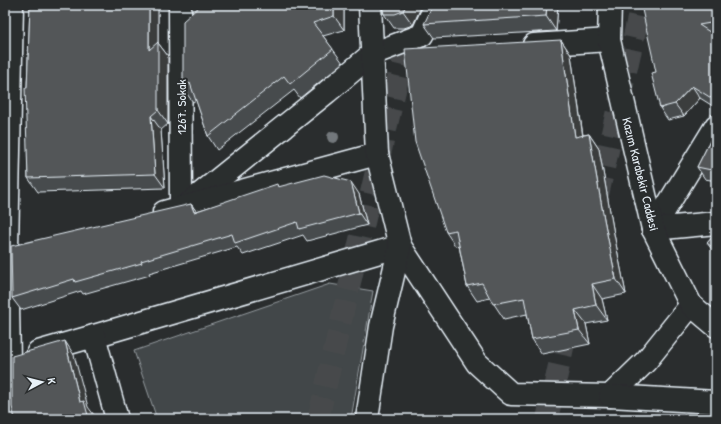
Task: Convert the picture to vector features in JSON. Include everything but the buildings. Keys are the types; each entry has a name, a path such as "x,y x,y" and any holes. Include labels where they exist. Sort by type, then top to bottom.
{"street":[{"path":"10,419 6,248 12,5"},
{"name":"1267. Sokak","path":"180,5 181,208"},
{"path":"370,5 377,154 400,246 477,363 511,394 610,396 716,402"},
{"path":"181,208 327,92 372,54 422,34 436,5"},
{"name":"Kazım Karabekir Caddesi","path":"610,5 609,40 653,229 691,305 716,326"},
{"path":"514,46 609,40"},
{"path":"372,54 435,50"},
{"path":"653,229 716,126"},
{"path":"144,217 377,154"},
{"path":"653,229 716,223"},
{"path":"6,248 30,243"},
{"path":"9,360 400,246"},
{"path":"367,419 381,326 400,246"},
{"path":"610,396 646,361 691,305"},
{"path":"94,336 117,419"}],"shaded area":[{"path":"330,284 373,291 351,419 157,419 134,351"},
{"path":"554,413 716,417 716,419 548,419"}],"tunnel":[{"path":"318,419 415,5"},
{"path":"597,199 641,5"},
{"path":"547,419 569,321"}]}
